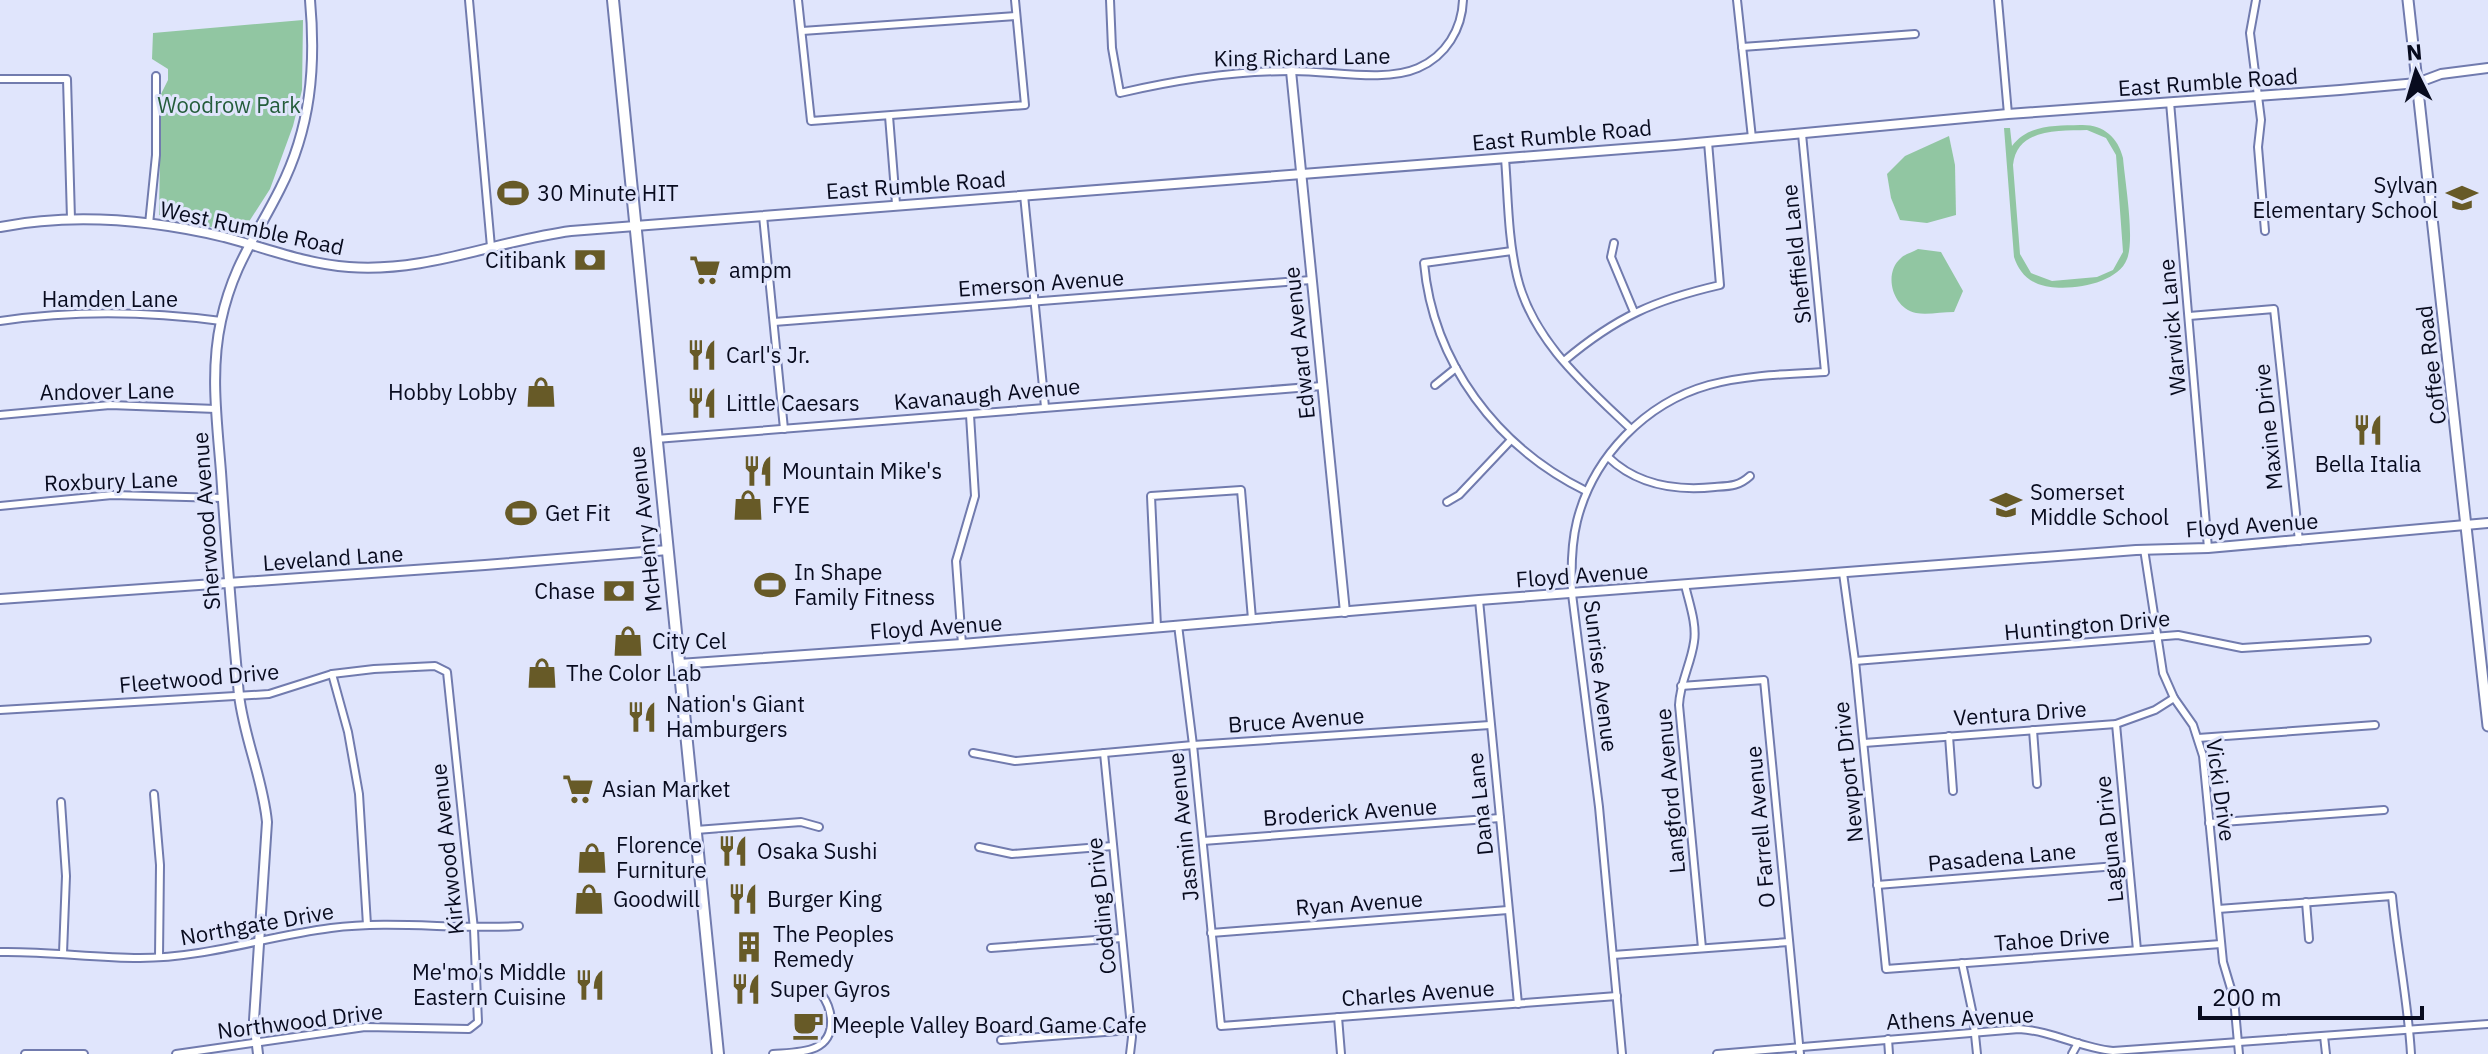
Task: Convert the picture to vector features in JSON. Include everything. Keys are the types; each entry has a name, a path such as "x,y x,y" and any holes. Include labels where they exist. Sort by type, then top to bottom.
{"main road":[{"name":"McHenry Avenue","path":"613,0 718,1054"},
{"name":"Coffee Road","path":"2408,0 2488,726"}],"street":[{"name":"Sherwood Avenue","path":"257,1049 254,1020 265,806 245,732 239,695 216,409 216,356 221,321 233,278 248,244 288,173 304,127 313,60 310,0"},
{"path":"469,0 491,247"},
{"path":"798,0 811,121 1025,105 1015,0"},
{"name":"King Richard Lane","path":"1110,0 1112,48 1120,93 1191,79 1291,71 1409,72 1430,62 1453,38 1461,18 1463,0"},
{"path":"1737,0 1752,138"},
{"path":"1998,0 2008,114"},
{"path":"2256,0 2250,33 2261,120 2258,147 2265,231"},
{"path":"802,31 1016,16"},
{"path":"1742,47 1915,34"},
{"name":"East Rumble Road","path":"636,226 1708,142 2008,114 2258,97 2417,83 2441,74 2488,68"},
{"name":"Edward Avenue","path":"1291,71 1345,612"},
{"path":"149,224 156,155 156,76"},
{"path":"0,79 67,79 71,219"},
{"name":"Warwick Lane","path":"2170,102 2208,548"},
{"path":"889,116 896,204"},
{"name":"Sheffield Lane","path":"1802,134 1825,372"},
{"path":"1564,361 1634,312 1677,295 1720,285 1708,142"},
{"path":"1505,158 1512,251 1525,300 1539,329 1564,361 1631,429"},
{"path":"1024,195 1045,407"},
{"path":"763,216 784,429"},
{"name":"West Rumble Road","path":"0,227 71,219 149,224 248,244 302,260 371,268 422,264 558,232 636,226"},
{"path":"1614,243 1611,257 1634,312"},
{"path":"1512,251 1424,263 1436,322 1456,368 1485,413 1511,440 1546,468 1586,491"},
{"name":"Emerson Avenue","path":"774,322 1311,280"},
{"name":"Maxine Drive","path":"2189,316 2274,309 2299,541"},
{"name":"Hamden Lane","path":"0,321 57,314 126,312 221,321"},
{"path":"1435,385 1456,368"},
{"name":"Sunrise Avenue","path":"1622,1054 1599,807 1572,594 1573,542 1586,491 1631,429 1669,402 1708,385 1783,374 1825,372"},
{"name":"Kavanaugh Avenue","path":"656,439 1322,386"},
{"name":"Andover Lane","path":"0,415 110,405 216,409"},
{"path":"962,644 956,561 975,496 970,415"},
{"path":"1447,502 1459,495 1511,440"},
{"path":"1608,457 1616,465 1642,478 1678,489 1740,485 1750,476"},
{"path":"1157,627 1151,496 1241,490 1252,619"},
{"name":"Roxbury Lane","path":"0,506 112,495 223,498"},
{"name":"Floyd Avenue","path":"679,664 2144,549 2299,541 2488,523"},
{"name":"Vicki Drive","path":"2144,549 2163,673 2174,698 2187,714 2203,756 2221,944 2225,972 2234,999 2239,1054"},
{"name":"Leveland Lane","path":"0,599 668,550"},
{"name":"Newport Drive","path":"1843,573 1864,743 1886,969"},
{"name":"Langford Avenue","path":"1685,585 1695,629 1679,705 1702,948"},
{"name":"Dana Lane","path":"1479,600 1518,1004"},
{"name":"Jasmin Avenue","path":"1178,625 1221,1026"},
{"name":"Huntington Drive","path":"1855,661 2189,635 2242,648 2367,640"},
{"name":"Fleetwood Drive","path":"0,710 239,695 284,690 332,674 435,666 445,669"},
{"name":"Kirkwood Avenue","path":"445,669 449,677 474,929 479,1017 476,1025"},
{"path":"332,674 348,732 359,794 367,925"},
{"name":"O Farrell Avenue","path":"1681,686 1764,680 1800,1050"},
{"name":"Ventura Drive","path":"1864,743 2116,724 2155,710 2174,698"},
{"name":"Laguna Drive","path":"2116,724 2137,950"},
{"name":"Bruce Avenue","path":"973,753 1015,761 1193,745 1490,725"},
{"path":"2198,738 2375,725"},
{"path":"2033,730 2037,784"},
{"path":"1949,736 1953,791"},
{"name":"Codding Drive","path":"1104,753 1131,1030 1130,1054"},
{"path":"154,794 160,865 159,957"},
{"path":"61,802 66,876 63,953"},
{"path":"2209,823 2384,810"},
{"name":"Broderick Avenue","path":"1203,841 1500,818"},
{"path":"696,830 801,822 819,827"},
{"path":"979,847 1012,854 1113,846"},
{"name":"Pasadena Lane","path":"1877,885 2129,865"},
{"path":"2218,909 2392,896 2411,1054"},
{"path":"2306,902 2309,939"},
{"name":"Ryan Avenue","path":"1211,933 1508,910"},
{"name":"Northgate Drive","path":"0,952 140,958 189,956 330,928 367,925 474,929 519,926"},
{"path":"991,948 1122,938"},
{"path":"1613,955 1789,942"},
{"name":"Tahoe Drive","path":"1886,969 2221,944"},
{"path":"1962,963 1977,1054"},
{"path":"773,1054 810,1051 827,1039 831,1025 830,1009 822,995"},
{"name":"Charles Avenue","path":"1221,1026 1617,996"},
{"path":"1338,1017 1341,1054"},
{"name":"Athens Avenue","path":"1717,1053 1800,1050 1888,1039 2035,1030 2113,1051 2153,1052 2488,1024"},
{"name":"Northwood Drive","path":"176,1054 257,1049 365,1027 461,1030 476,1025"},
{"path":"1001,1040 1131,1030"},
{"path":"2324,1036 2326,1054"},
{"path":"1888,1039 1889,1054"},
{"path":"2072,1054 2078,1043"},
{"path":"25,1054 84,1054"}],"green space":[{"name":"Woodrow Park","path":"303,20 302,90 293,126 270,189 243,231 237,233 159,215 161,94 168,80 168,69 152,59 153,33"},
{"path":"2088,125 2108,133 2121,151 2129,210 2127,259 2112,276 2101,281 2074,287 2048,287 2026,276 2014,257 2004,128 2010,128 2012,146 2034,130","holes":["2087,130 2106,138 2116,155 2123,252 2113,270 2097,277 2052,281 2031,273 2020,254 2013,165 2016,153 2031,138 2052,132"]},
{"path":"1949,136 1955,165 1956,215 1927,223 1900,220 1891,198 1887,174 1905,156"},
{"path":"1918,249 1941,252 1963,291 1954,312 1916,313 1908,310 1896,297 1892,281 1895,264"}],"place":[{"name":"30 Minute HIT","path":"513,193"},
{"name":"Sylvan Elementary School","path":"2462,198"},
{"name":"Citibank","path":"590,260"},
{"name":"ampm","path":"705,270"},
{"name":"Carl's Jr.","path":"702,355"},
{"name":"Hobby Lobby","path":"541,392"},
{"name":"Little Caesars","path":"702,403"},
{"name":"Bella Italia","path":"2368,430"},
{"name":"Mountain Mike's","path":"758,471"},
{"name":"FYE","path":"748,505"},
{"name":"Somerset Middle School","path":"2006,505"},
{"name":"Get Fit","path":"521,513"},
{"name":"In Shape Family Fitness","path":"770,585"},
{"name":"Chase","path":"619,591"},
{"name":"City Cel","path":"628,641"},
{"name":"The Color Lab","path":"542,673"},
{"name":"Nation's Giant Hamburgers","path":"642,717"},
{"name":"Asian Market","path":"578,789"},
{"name":"Osaka Sushi","path":"733,851"},
{"name":"Florence Furniture","path":"592,858"},
{"name":"Goodwill","path":"589,899"},
{"name":"Burger King","path":"743,899"},
{"name":"The Peoples Remedy","path":"749,947"},
{"name":"Me'mo's Middle Eastern Cuisine","path":"590,985"},
{"name":"Super Gyros","path":"746,989"},
{"name":"Meeple Valley Board Game Cafe","path":"808,1025"}]}
